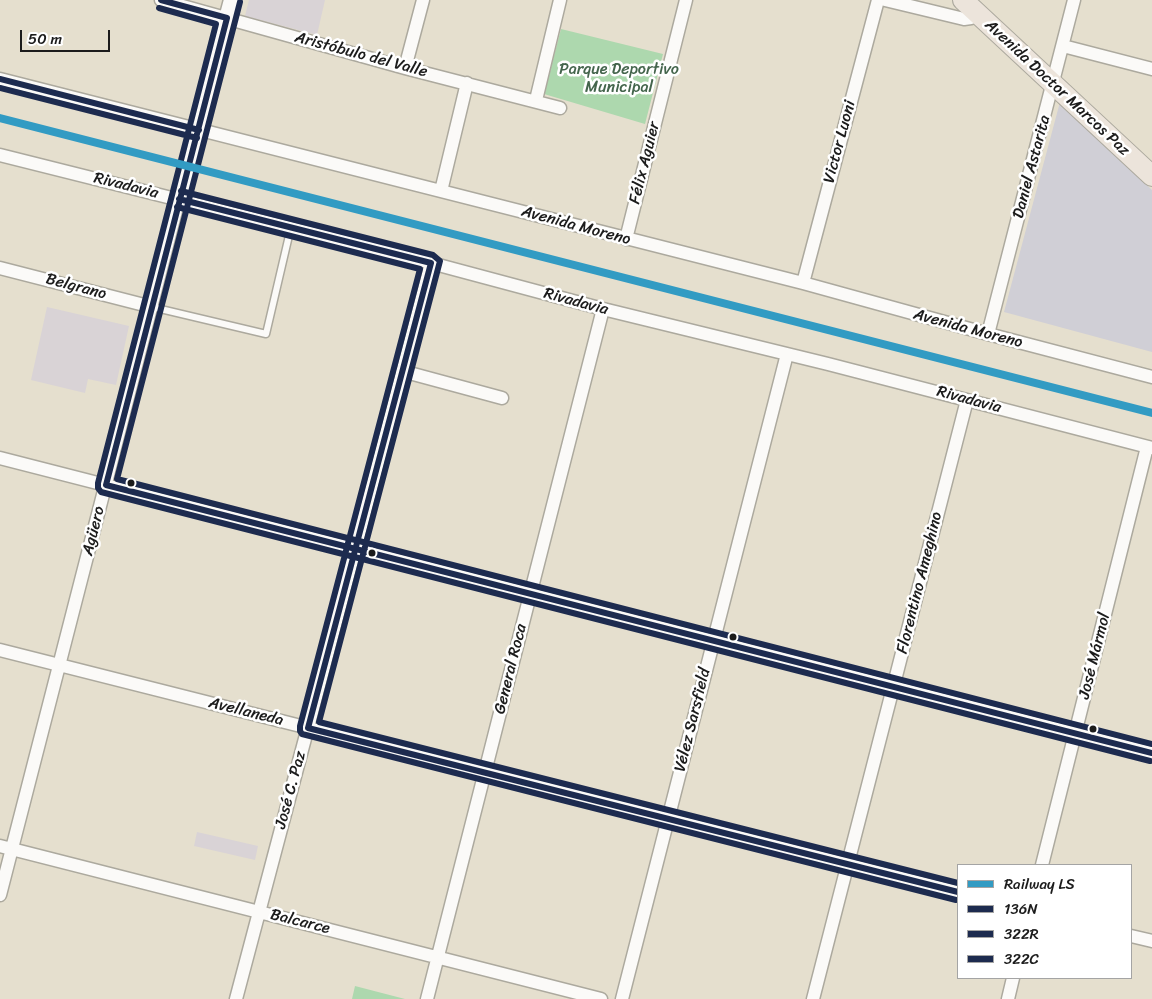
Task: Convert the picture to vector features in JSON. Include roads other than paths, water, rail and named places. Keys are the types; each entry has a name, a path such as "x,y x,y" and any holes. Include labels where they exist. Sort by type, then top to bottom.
{"main road":[{"name":"Avenida Doctor Marcos Paz","path":"963,0 980,7 1056,76 1152,158"},
{"name":"Avenida Doctor Marcos Paz","path":"1056,76 1152,176"}],"street":[{"name":"Aristóbulo del Valle","path":"162,0 405,68 536,100 560,108"},
{"name":"Agüero","path":"0,895 6,847 59,665 232,0"},
{"path":"405,68 423,0"},
{"path":"536,100 560,0"},
{"name":"Félix Aguier","path":"626,239 686,0"},
{"name":"Victor Luoni","path":"803,283 878,0"},
{"path":"885,0 964,19 970,18 980,7"},
{"name":"Daniel Astarita","path":"988,334 1056,76 1074,0"},
{"path":"1063,46 1152,70"},
{"name":"Avenida Moreno","path":"0,79 803,283 1152,377"},
{"path":"441,190 467,83"},
{"name":"Rivadavia","path":"0,155 431,263 603,309 787,354 1150,448"},
{"name":"José C. Paz","path":"236,999 431,263"},
{"name":"Belgrano","path":"0,268 152,307"},
{"name":"General Roca","path":"427,999 603,309"},
{"name":"Vélez Sarsfield","path":"622,999 787,354"},
{"path":"402,372 502,398"},
{"name":"Florentino Ameghino","path":"813,999 967,400"},
{"name":"José Mármol","path":"1042,864 1150,448"},
{"path":"0,458 1152,753"},
{"name":"Avellaneda","path":"0,650 957,892"},
{"name":"Balcarce","path":"6,847 600,999"},
{"path":"1132,936 1152,941"},
{"path":"1008,999 1014,979"}],"lane":[{"path":"152,307 266,334 291,228"}],"rail line":[{"name":"LS","path":"0,118 1152,413"}],"park label":[{"name":"Parque Deportivo Municipal","path":"619,79"}]}
